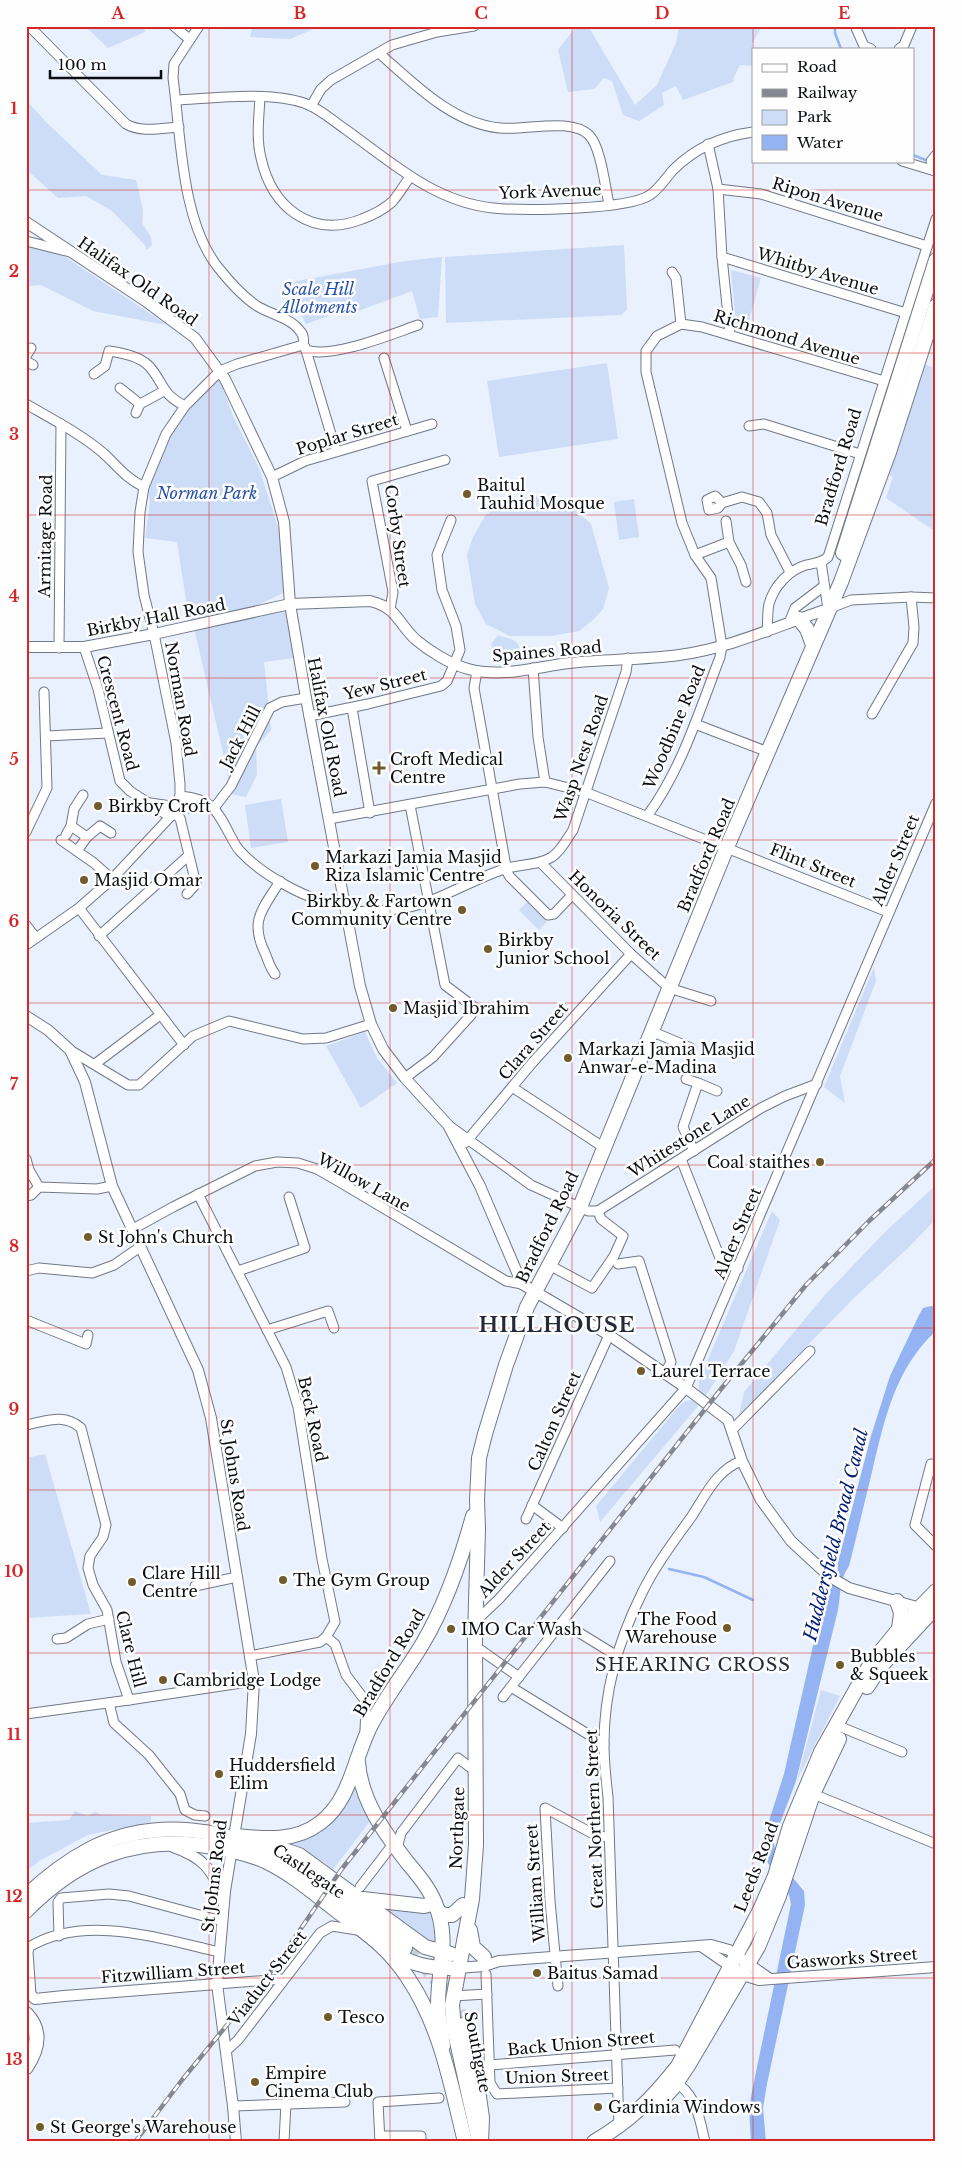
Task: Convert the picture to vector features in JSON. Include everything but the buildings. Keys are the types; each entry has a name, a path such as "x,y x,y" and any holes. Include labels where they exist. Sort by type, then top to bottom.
{"main road":[{"name":"Bradford Road","path":"476,1687 477,1500 480,1458 485,1434 519,1326 527,1307 580,1207 727,847 828,609 862,490 936,260"},
{"path":"828,609 841,582 889,452 936,306"},
{"path":"794,621 807,629 812,645"},
{"name":"Bradford Road","path":"233,1836 278,1839 308,1832 322,1822 336,1807 346,1790 364,1740 381,1708 424,1643 438,1617 467,1537 477,1500"},
{"name":"Leeds Road","path":"794,1831 813,1794 840,1726 881,1666 930,1611 936,1591"},
{"path":"897,1600 901,1613 899,1629"},
{"name":"Leeds Road","path":"613,2142 644,2117 672,2081 747,1970 761,1942 807,1783 840,1726 871,1663 899,1629 930,1611"},
{"name":"Northgate","path":"453,1957 466,1911 475,1860 476,1687"},
{"path":"358,1759 359,1776 375,1817 425,1885 437,1907 444,1915 466,1911 471,1944 484,1957"},
{"name":"Castlegate","path":"26,1896 41,1883 90,1849 119,1838 170,1830 210,1832 279,1847 299,1855 359,1892 425,1947 453,1957 442,1968 423,1967 412,1964 385,1948 290,1875 266,1862 231,1850 196,1844 162,1843 132,1847 110,1853 92,1861 61,1880 26,1912"},
{"name":"Castlegate","path":"233,1836 287,1860 310,1874 405,1948"},
{"path":"26,1883 63,1856 90,1849"},
{"name":"Leeds Road","path":"594,2142 619,2127 672,2081 769,1890 779,1880"},
{"path":"359,1892 371,1901 437,1907"},
{"path":"437,1907 444,1935 453,1957"},
{"name":"Southgate","path":"385,1948 419,1994 444,2052"},
{"name":"Southgate","path":"453,1957 454,2028 480,2142"},
{"name":"Southgate","path":"442,1968 438,2004 444,2052 465,2142"},
{"path":"26,2014 33,2022 37,2031 38,2041 28,2061"},
{"path":"465,2024 473,2054 482,2118 491,2142"},
{"path":"480,2142 482,2118"}],"street":[{"path":"29,26 126,124 133,128 148,130 179,127"},
{"path":"174,26 189,39"},
{"path":"200,26 189,39 174,64 173,78 192,214 205,248 216,265 244,296 257,306 300,331 336,451"},
{"path":"311,106 320,89 331,80 392,46 418,36 474,26"},
{"path":"900,48 904,45 912,26"},
{"path":"856,28 864,46 869,48"},
{"path":"379,53 440,104 472,120 499,128 570,126 584,131 591,137 596,147 609,204"},
{"name":"York Avenue","path":"176,100 239,96 298,101 311,106 410,177 451,198 492,208 521,210 641,200 652,194 674,169 695,151 736,134 752,132"},
{"path":"260,98 258,142 266,173 281,202 303,219 327,226 341,226 371,216 392,202 410,177"},
{"path":"708,144 718,189 722,257 730,335"},
{"path":"935,171 931,161 936,155"},
{"path":"906,162 935,171"},
{"name":"Ripon Avenue","path":"718,189 761,194 927,246"},
{"name":"Bradford Road","path":"821,562 828,557 936,219"},
{"name":"Halifax Old Road","path":"26,222 164,313 195,338 220,371 272,477 284,522 290,604 309,716 360,986 371,1024 382,1048 407,1081 448,1125 480,1186 522,1284"},
{"path":"26,241 71,253"},
{"name":"Whitby Avenue","path":"722,257 906,313"},
{"path":"672,272 676,278 681,324 652,340 645,358 646,372 682,524 695,555 711,578 722,646"},
{"path":"220,371 237,364 305,347 313,352 343,348 379,339 418,324"},
{"name":"Richmond Avenue","path":"681,324 702,327 884,381"},
{"path":"26,356 31,348"},
{"path":"94,374 104,366 109,351 136,357 148,365 164,391 172,399 185,406"},
{"path":"384,358 407,431"},
{"name":"Norman Road","path":"173,812 180,796 176,743 154,634 144,595 138,552 140,512 144,487 166,434 185,406 220,371"},
{"path":"120,388 140,404"},
{"path":"136,413 140,404 164,391"},
{"path":"26,404 61,424 102,452 131,481 144,487"},
{"name":"Armitage Road","path":"59,648 61,424"},
{"name":"Poplar Street","path":"272,477 305,461 432,424"},
{"path":"749,426 764,424 860,454"},
{"name":"Corby Street","path":"390,609 393,592 372,481 445,460"},
{"path":"722,502 742,497 759,502 767,513 771,535 790,572"},
{"path":"451,520 437,555 442,590 459,638 460,650 456,664"},
{"path":"726,521 729,542 741,565 746,582"},
{"path":"695,555 729,542"},
{"path":"768,632 770,604 777,588 790,572 805,565 821,562 828,609 851,600 911,597 936,598"},
{"path":"841,582 844,593 851,600"},
{"path":"794,621 795,608 824,586"},
{"path":"872,714 913,643 914,627 911,597"},
{"name":"Spaines Road","path":"290,604 370,601 381,604 398,616 415,638 456,664 477,671 505,673 533,668 628,658 680,655 722,646 768,632 828,609"},
{"name":"Birkby Hall Road","path":"26,647 84,647 154,634 290,604"},
{"name":"Woodbine Road","path":"647,816 661,798 695,724 720,657 722,646"},
{"name":"Crescent Road","path":"84,647 98,689 120,781 130,791 148,802 173,812 214,808"},
{"name":"Wasp Nest Road","path":"214,808 239,850 265,872 320,900 345,907 394,910 428,902 470,882 506,869 541,863 553,856 566,842 573,830 626,672 628,658"},
{"name":"Yew Street","path":"309,716 352,708 441,686 447,682 456,664"},
{"path":"533,668 538,737 545,782"},
{"path":"477,671 474,688 506,869 510,877 548,915 554,914 572,895"},
{"path":"26,832 47,788 44,692"},
{"name":"Jack Hill","path":"214,808 231,786 270,708 282,702 306,698"},
{"path":"352,708 370,813"},
{"path":"695,724 767,754"},
{"path":"46,736 108,733"},
{"name":"Flint Street","path":"329,819 520,784 545,782 585,792 888,912"},
{"path":"83,795 74,809 71,822 63,838 76,852 94,863 112,879"},
{"path":"180,796 200,800 214,808"},
{"path":"407,1081 472,1016 474,1007 445,985 410,805"},
{"name":"Alder Street","path":"476,1616 481,1616 499,1600 686,1388 935,805"},
{"path":"26,945 79,908 112,879 173,812 180,818 196,884 187,894"},
{"path":"71,822 87,837"},
{"path":"76,852 87,837 100,826 111,833"},
{"path":"99,936 188,856"},
{"name":"Honoria Street","path":"541,863 592,916 669,988"},
{"path":"275,974 260,944 257,926 266,905 280,881"},
{"path":"79,908 184,1044"},
{"path":"26,925 36,938"},
{"name":"Clara Street","path":"460,1149 512,1087 631,954"},
{"path":"669,988 711,1001"},
{"path":"95,1064 160,1015"},
{"name":"St Johns Road","path":"26,1016 48,1030 70,1050 86,1082 112,1186 198,1370 211,1418 254,1681 251,1734 231,1850 222,1921 217,1984 236,2142"},
{"path":"70,1050 128,1085 134,1086 138,1085 193,1036 229,1021 303,1039 326,1038 371,1024"},
{"path":"651,1031 691,1048"},
{"path":"686,1078 717,1091"},
{"path":"694,1151 683,1127 698,1083"},
{"name":"Whitestone Lane","path":"598,1211 761,1108 816,1084"},
{"path":"512,1087 603,1147"},
{"path":"448,1125 531,1185 588,1211 598,1211 601,1219 623,1236 614,1256 592,1288 550,1265"},
{"path":"26,1159 29,1170 39,1187"},
{"path":"681,1159 720,1258 738,1269"},
{"name":"Willow Lane","path":"133,1230 198,1194 255,1166 278,1162 298,1163 317,1169 506,1281 522,1284"},
{"path":"26,1196 31,1195 39,1187 98,1189 112,1186"},
{"name":"Beck Road","path":"198,1194 286,1367 298,1407 322,1559 334,1616 332,1629 326,1637"},
{"path":"238,1271 305,1248 289,1197"},
{"path":"26,1271 39,1268 92,1273 114,1265 140,1247"},
{"path":"618,1264 639,1260 671,1362 665,1373"},
{"path":"522,1284 609,1335 665,1373 728,1420 742,1461 761,1500 791,1541 830,1577 849,1588 897,1600 930,1611"},
{"path":"267,1330 328,1311 334,1328"},
{"path":"26,1320 86,1344 88,1335"},
{"name":"Calton Street","path":"526,1519 609,1335"},
{"path":"732,1430 810,1351"},
{"name":"Clare Hill","path":"26,1426 60,1419 72,1421 81,1428 106,1525 103,1537 90,1556 88,1568 93,1585 107,1610 116,1662 129,1700 254,1681"},
{"name":"Great Northern Street","path":"619,2127 604,1744 609,1692 618,1656 642,1592 721,1474 732,1465 742,1461"},
{"path":"936,1465 931,1464 915,1525 936,1546"},
{"path":"532,1505 563,1528"},
{"path":"503,1697 610,1561"},
{"path":"195,1586 237,1578"},
{"path":"57,1639 66,1638 88,1624 108,1619"},
{"path":"562,1622 618,1656"},
{"path":"250,1656 320,1642 326,1637 335,1644 346,1675 364,1699 366,1709 364,1740"},
{"path":"475,1646 519,1677"},
{"path":"511,1687 604,1744"},
{"path":"26,1714 129,1700"},
{"path":"109,1703 114,1723 149,1755 180,1794 185,1810 195,1815 205,1816"},
{"path":"840,1726 902,1752"},
{"path":"359,1892 395,1846 401,1833 458,1758 476,1772"},
{"path":"813,1794 936,1844"},
{"name":"William Street","path":"558,1986 545,1808 597,1836 608,1837"},
{"path":"162,1843 186,1851 208,1867 217,1881 224,1902"},
{"path":"59,1936 58,1902 61,1898 109,1894 129,1896 222,1921"},
{"name":"Viaduct Street","path":"226,2052 238,2040 284,1979 326,1928 339,1926 362,1930"},
{"path":"29,1995 29,1948 59,1936 113,1930 219,1952"},
{"name":"Gasworks Street","path":"613,1953 701,1946 734,1960 747,1970 770,1979 936,1967"},
{"path":"453,1957 484,1966 499,1961 613,1953"},
{"path":"453,1957 484,1957 499,1961"},
{"path":"486,1974 490,2065"},
{"name":"Fitzwilliam Street","path":"29,1995 64,1996 284,1979"},
{"path":"453,1996 486,1994"},
{"name":"Back Union Street","path":"490,2065 675,2050"},
{"name":"Union Street","path":"490,2065 490,2084 497,2094 618,2088"},
{"path":"672,2081 688,2094 694,2102 706,2142"},
{"path":"421,2139 380,2139 378,2102 439,2098"},
{"path":"233,2106 345,2102"},
{"path":"284,2142 286,2103"}],"green space":[{"path":"85,26 143,26 145,32 108,48"},
{"path":"253,26 320,26 290,39 250,37"},
{"path":"574,26 588,26 635,105 657,85 676,43 679,26 762,26 752,44 752,66 740,65 733,82 683,100 676,86 662,93 664,105 639,121 623,115 612,81 603,78 595,89 568,92 558,50 574,29"},
{"path":"26,100 46,122 102,175 136,180 143,210 142,223 151,237 152,245 147,250 144,244 112,211 86,196 58,198 26,169"},
{"path":"26,241 64,256 167,325 93,311 41,285 26,286"},
{"path":"624,245 627,309 621,315 446,323 445,257"},
{"name":"Scale Hill Allotments","path":"442,257 438,317 420,319 412,291 358,311 334,314 306,324 286,283 405,261"},
{"path":"731,270 761,278 746,331 736,325"},
{"path":"607,363 618,439 499,457 487,381"},
{"path":"922,364 936,368 936,532 886,498 893,477 889,475"},
{"name":"Norman Park","path":"218,375 233,416 259,468 285,549 283,593 256,606 258,617 286,610 294,658 264,662 271,730 256,747 257,775 246,797 230,794 229,779 195,632 188,613 177,542 145,538 150,502 147,484 163,448 181,414"},
{"path":"542,496 570,505 591,524 609,588 603,609 579,631 552,636 510,636 486,624 475,604 467,555 473,537 485,516 506,499"},
{"path":"634,499 639,537 619,540 614,502"},
{"path":"498,635 515,641 520,650 516,653 492,648 491,644"},
{"path":"281,799 288,842 251,848 245,805"},
{"path":"527,902 547,922 539,930 519,910"},
{"path":"874,967 876,981 840,1076 845,1103 824,1087"},
{"path":"365,1032 377,1058 397,1083 361,1108 326,1046"},
{"path":"936,1185 936,1219 856,1296 739,1415 744,1392 824,1296 884,1233"},
{"path":"772,1211 780,1220 734,1351 705,1397 699,1391 699,1380"},
{"path":"692,1400 699,1405 600,1522 596,1506 680,1405"},
{"path":"45,1454 91,1614 26,1618 26,1458"},
{"path":"821,1690 840,1696 797,1780"},
{"path":"353,1785 370,1821 332,1871 325,1863 288,1844 303,1840"},
{"path":"75,1811 87,1816 95,1812 102,1815 151,1816 151,1822 88,1835 41,1860 26,1871 26,1823 69,1820"},
{"path":"380,1906 430,1910 435,1937 434,1946"}],"water":[{"path":"936,1307 936,1331 910,1361 893,1396 849,1566 842,1582 838,1610 796,1781 774,1839 780,1860 804,1891 805,1905 763,2108 766,2142 751,2142 749,2109 752,2091 791,1904 786,1888 767,1861 761,1846 784,1774 817,1628 821,1624 829,1588 838,1570 838,1562 871,1436 890,1376 923,1308"}],"waterway":[{"path":"835,26 835,33 841,48"},
{"path":"914,155 928,161"},
{"path":"669,1569 704,1577 753,1600"}],"tunnel":[{"path":"405,1948 439,1983 465,2024"}],"railway":[{"path":"135,2142 182,2080 276,1965 341,1870 721,1389 806,1285 869,1221 936,1159"}],"place":[{"name":"Baitul Tauhid Mosque","path":"467,494"},
{"name":"Croft Medical Centre","path":"379,768"},
{"name":"Birkby Croft","path":"98,806"},
{"name":"Markazi Jamia Masjid Riza Islamic Centre","path":"315,866"},
{"name":"Masjid Omar","path":"84,880"},
{"name":"Birkby & Fartown Community Centre","path":"462,910"},
{"name":"Birkby Junior School","path":"488,949"},
{"name":"Masjid Ibrahim","path":"393,1008"},
{"name":"Markazi Jamia Masjid Anwar-e-Madina","path":"568,1058"},
{"name":"Coal staithes","path":"820,1162"},
{"name":"St John's Church","path":"88,1237"},
{"name":"Laurel Terrace","path":"641,1371"},
{"name":"The Gym Group","path":"283,1580"},
{"name":"Clare Hill Centre","path":"132,1582"},
{"name":"The Food Warehouse","path":"727,1628"},
{"name":"IMO Car Wash","path":"451,1629"},
{"name":"Bubbles & Squeek","path":"840,1665"},
{"name":"Cambridge Lodge","path":"163,1680"},
{"name":"Huddersfield Elim","path":"219,1774"},
{"name":"Baitus Samad","path":"537,1973"},
{"name":"Tesco","path":"328,2017"},
{"name":"Empire Cinema Club","path":"255,2082"},
{"name":"Gardinia Windows","path":"598,2107"},
{"name":"St George's Warehouse","path":"40,2127"}],"district":[{"name":"HILLHOUSE","path":"557,1325"},
{"name":"SHEARING CROSS","path":"693,1665"}],"water label":[{"name":"Huddersfield Broad Canal","path":"836,1535"}]}
